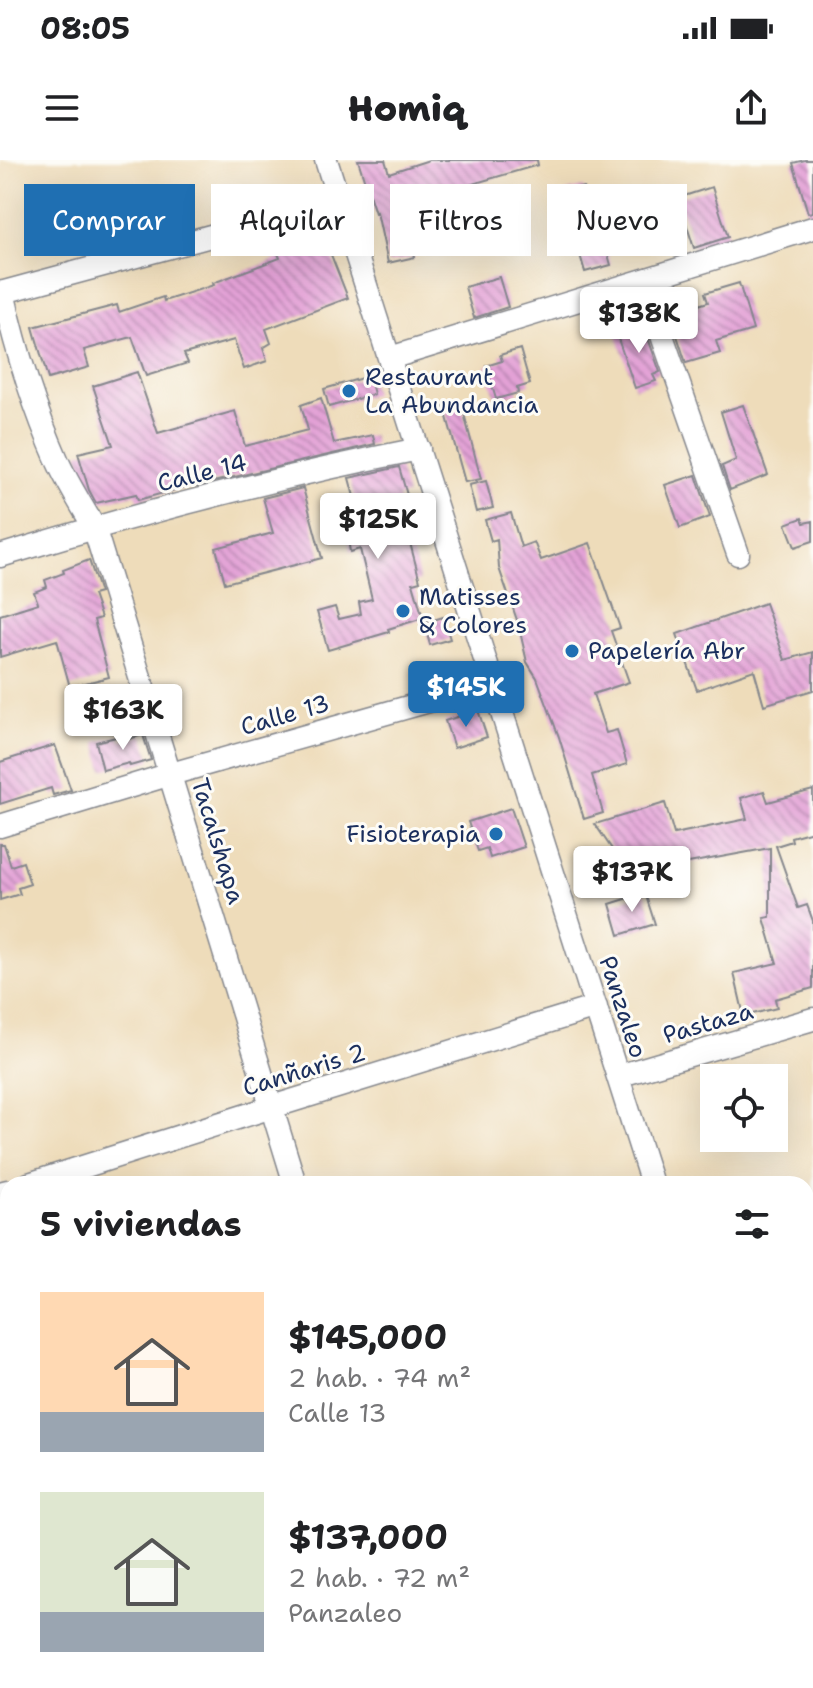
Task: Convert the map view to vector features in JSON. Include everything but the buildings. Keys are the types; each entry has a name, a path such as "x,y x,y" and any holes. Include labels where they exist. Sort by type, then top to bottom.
{"street":[{"name":"Panzaleo","path":"326,160 334,184"},
{"path":"390,358 813,228"},
{"path":"2,292 211,236"},
{"name":"Panzaleo","path":"358,256 649,1176"},
{"path":"643,281 738,554"},
{"name":"Tacalshapa","path":"2,292 31,394 59,464 94,527 293,1176"},
{"name":"Calle 14","path":"0,556 94,527 339,465 419,449"},
{"name":"Calle 13","path":"0,826 493,683"},
{"name":"Canñaris 2","path":"54,1176 596,1007"},
{"name":"Pastaza","path":"618,1076 813,1019"}],"place":[{"name":"Restaurant La Abundancia","path":"349,391"},
{"name":"Matisses & Colores","path":"403,611"},
{"name":"Papelería Abr","path":"572,651"},
{"name":"Fisioterapia","path":"496,834"}]}
